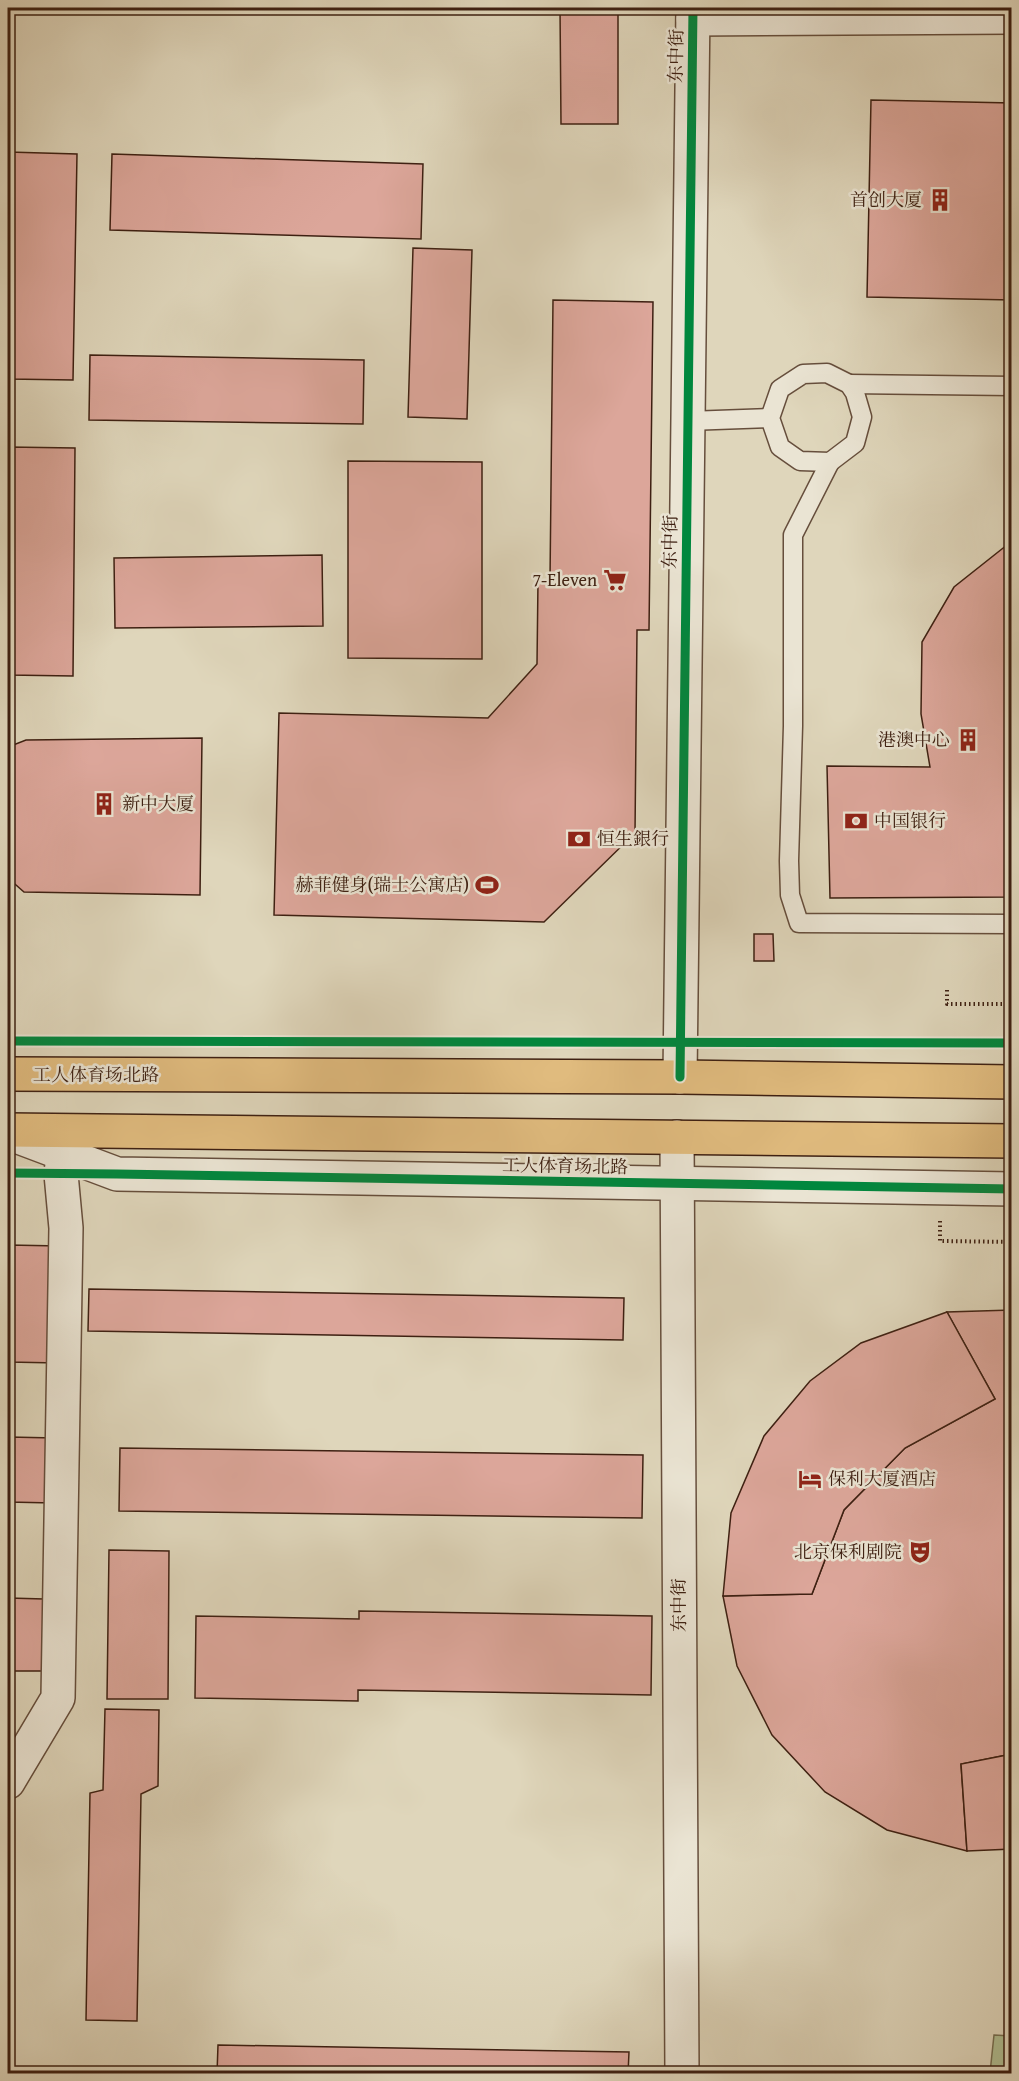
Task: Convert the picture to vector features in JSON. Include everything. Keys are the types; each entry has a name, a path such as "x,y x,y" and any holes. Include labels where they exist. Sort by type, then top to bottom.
{"main road":[{"name":"工人体育场北路","path":"8,1074 680,1077 1011,1082"},
{"name":"工人体育场北路","path":"8,1131 1011,1141"}],"street":[{"path":"693,13 1011,17"},
{"name":"东中街","path":"680,1077 693,13"},
{"name":"工人体育场北路","path":"8,1131 63,1155 117,1174 1011,1189"},
{"name":"东中街","path":"677,1137 682,2073"},
{"path":"8,1782 58,1698 66,1228 63,1155"}],"lane":[{"path":"830,462 800,461 780,447 770,418 780,388 803,374 827,373 849,384 1011,386"},
{"path":"849,384 855,393 862,417 855,443 830,462 794,535 790,896 799,923 1011,924"},
{"path":"688,421 770,418"}],"path":[{"path":"947,990 947,1004 1011,1004"},
{"path":"940,1214 940,1241 1011,1242"}],"green space":[{"path":"994,2035 1011,2036 1011,2073 990,2073"}],"building":[{"path":"560,8 618,8 618,124 561,124"},
{"name":"首创大厦","path":"871,100 1012,103 1012,300 867,297"},
{"path":"8,152 77,154 73,380 8,379"},
{"path":"112,154 423,164 421,239 110,230"},
{"path":"413,248 472,250 467,419 408,417"},
{"path":"553,300 653,302 649,630 637,630 635,833 544,922 274,915 279,713 488,718 537,664 538,581 550,580"},
{"path":"90,355 364,360 363,424 89,420"},
{"path":"8,447 75,448 73,676 8,675"},
{"path":"348,461 482,462 482,659 348,658"},
{"name":"港澳中心","path":"1012,541 1012,897 830,898 827,766 930,767 921,714 922,642 954,587"},
{"path":"322,555 323,626 115,628 114,558"},
{"name":"新中大厦","path":"202,738 200,895 24,892 8,878 8,747 26,740"},
{"path":"754,934 773,934 774,961 754,961"},
{"path":"8,1245 60,1246 58,1363 8,1362"},
{"path":"89,1289 624,1298 623,1340 88,1331"},
{"name":"北京保利剧院","path":"1012,1310 1012,1754 961,1764 967,1851 887,1830 825,1792 772,1735 737,1666 723,1596 812,1594 844,1510 905,1448 995,1399 947,1312"},
{"name":"保利大厦酒店","path":"947,1312 995,1399 905,1448 844,1510 812,1594 723,1596 731,1513 764,1436 810,1381 861,1343"},
{"path":"8,1437 55,1438 53,1503 8,1502"},
{"path":"120,1448 643,1455 642,1518 119,1511"},
{"path":"109,1550 169,1551 168,1699 107,1699"},
{"path":"8,1598 44,1599 43,1671 8,1671"},
{"path":"359,1611 652,1616 651,1695 358,1690 358,1701 195,1698 196,1616 359,1619"},
{"path":"105,1709 159,1710 158,1786 141,1794 137,2021 86,2020 90,1793 103,1790"},
{"path":"1012,1754 1012,1849 967,1851 961,1764"},
{"path":"218,2045 629,2052 628,2074 217,2074"}],"cycle path":[{"path":"680,1077 693,8"},
{"path":"8,1041 1012,1043"},
{"path":"8,1173 1012,1189"}],"place":[{"name":"首创大厦","path":"940,200"},
{"name":"7-Eleven","path":"615,580"},
{"name":"港澳中心","path":"968,740"},
{"name":"新中大厦","path":"104,804"},
{"name":"中国银行","path":"856,821"},
{"name":"恒生銀行","path":"579,839"},
{"name":"赫菲健身(瑞士公寓店)","path":"487,885"},
{"name":"保利大厦酒店","path":"810,1479"},
{"name":"北京保利剧院","path":"920,1552"}]}
